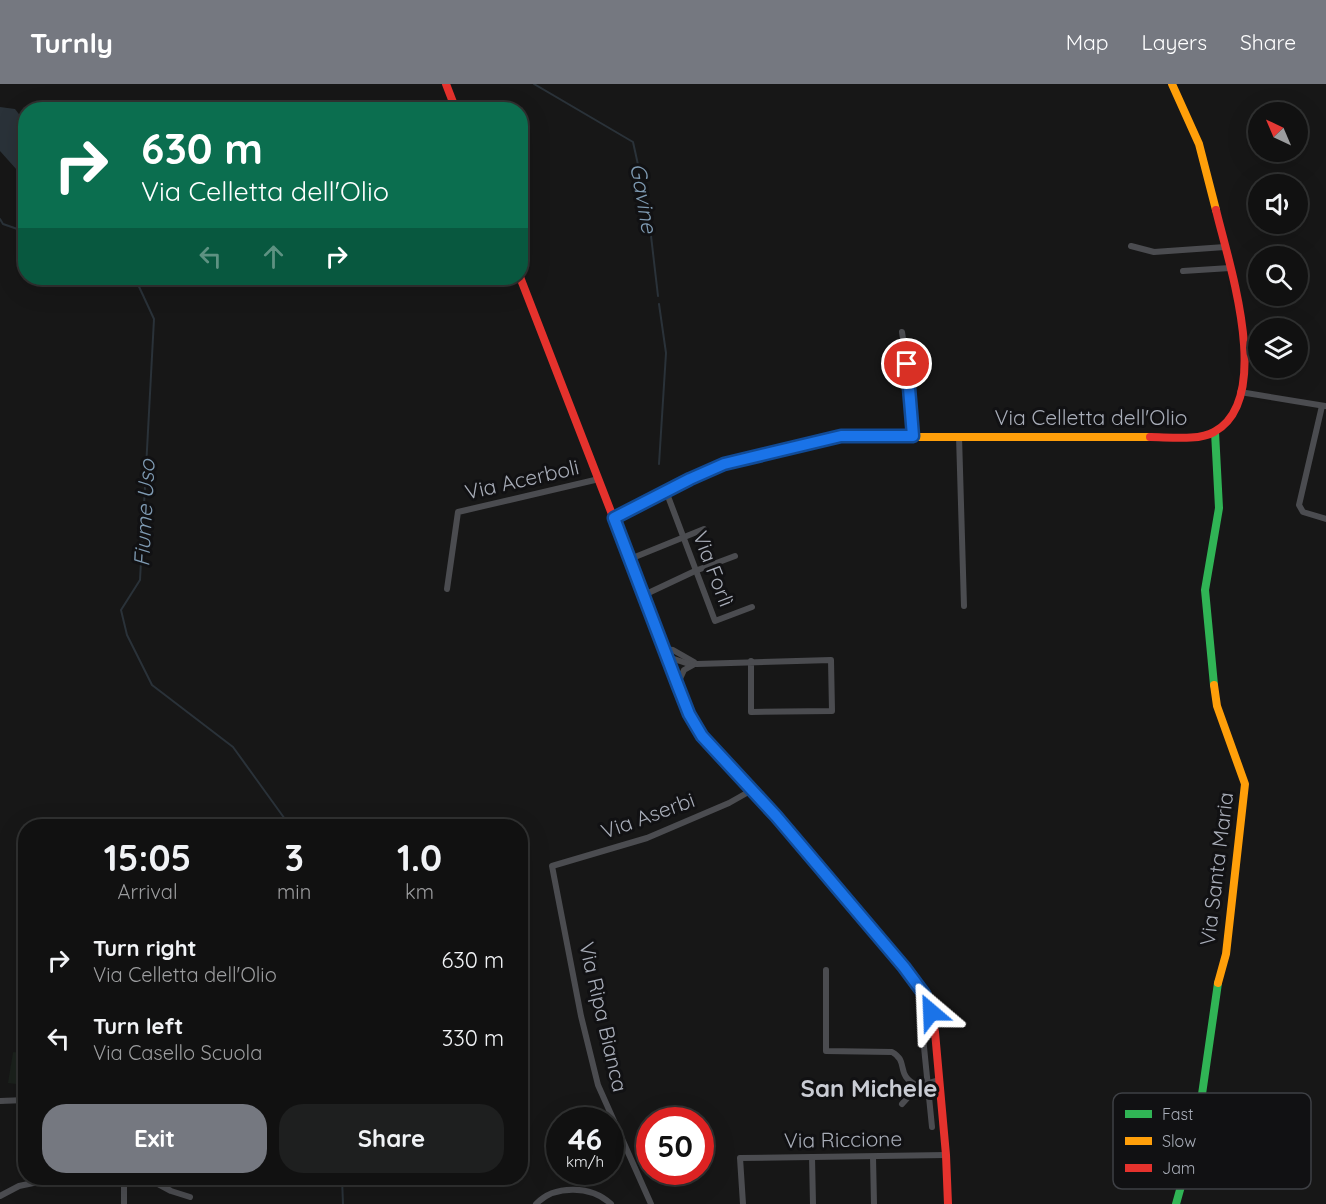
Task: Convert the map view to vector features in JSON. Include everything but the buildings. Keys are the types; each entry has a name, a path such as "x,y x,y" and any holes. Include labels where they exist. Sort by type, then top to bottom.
{"street":[{"path":"446,84 453,102"},
{"name":"Via Celletta dell'Olio","path":"614,518 724,464 841,436 1187,437 1215,432 1231,414 1240,392 1245,352 1242,315 1199,144 1172,84"},
{"path":"1131,246 1154,252 1225,247"},
{"path":"1183,271 1230,268"},
{"path":"523,285 689,714 702,736 752,790 907,970 924,994 931,1012 940,1080 948,1204"},
{"path":"902,332 909,380 913,436"},
{"path":"1240,392 1324,406 1299,505 1304,512 1326,519"},
{"name":"Via Santa Maria","path":"1203,1093 1215,993 1226,954 1245,784 1216,706 1210,654 1205,590 1219,508 1215,432"},
{"path":"959,436 964,606"},
{"name":"Via Acerboli","path":"447,589 458,512 599,479"},
{"name":"Via Forlì","path":"666,491 715,621 752,607"},
{"path":"630,559 704,529"},
{"path":"644,595 695,571 735,556"},
{"path":"667,653 689,664 751,661 831,660 832,711 751,712 751,661"},
{"path":"678,686 679,676 684,669 697,664"},
{"name":"Via Aserbi","path":"552,866 647,838 729,803 752,790"},
{"name":"Via Ripa Bianca","path":"552,866 581,1016 598,1085 651,1204"},
{"path":"826,970 826,1051 892,1052 902,1061 904,1076 907,1080 918,1086"},
{"path":"921,1017 932,1127"},
{"path":"902,1104 918,1086 940,1080"},
{"path":"0,1101 18,1100"},
{"name":"Via Riccione","path":"743,1204 740,1158 946,1155"},
{"path":"873,1157 874,1204"},
{"path":"812,1158 813,1204"},
{"path":"0,1196 23,1185"},
{"path":"123,1185 124,1204"},
{"path":"160,1185 190,1197"},
{"name":"Via Santa Maria","path":"1176,1204 1180,1189"},
{"path":"536,1204 541,1198 559,1191 579,1190 602,1196 611,1204"}],"shaded area":[{"path":"0,107 15,109 18,113 18,171 0,151"},
{"path":"13,1052 18,1052 18,1084 8,1083"}],"waterway":[{"name":"Gavine","path":"534,84 633,142 648,210 658,296"},
{"name":"Fiume Uso","path":"0,219 3,224 18,229"},
{"name":"Fiume Uso","path":"138,285 154,319 140,580 121,610 127,635 152,685 233,747 285,819"},
{"name":"Gavine","path":"659,304 666,353 659,464"},
{"name":"Fiume Uso","path":"342,1185 343,1204"}],"traffic: fast":[{"path":"1214,685 1205,590 1219,508 1215,432"},
{"path":"615,522 689,714 702,736 717,752"},
{"path":"1202,1093 1218,983"},
{"path":"1176,1204 1180,1189"}],"traffic: slow":[{"path":"1172,84 1199,144 1216,210"},
{"path":"836,437 1150,437"},
{"path":"1214,685 1217,706 1245,784 1226,954 1218,983"}],"traffic: jam":[{"path":"446,84 453,102"},
{"path":"1150,437 1192,438 1208,435 1232,415 1242,391 1245,361 1242,328 1237,294 1216,210"},
{"path":"523,285 615,522"},
{"path":"614,518 724,464 836,437"},
{"path":"717,752 776,816 913,977 928,1003 935,1032 948,1204"}],"district":[{"name":"San Michele","path":"869,1089"}],"route":[{"path":"907,364 913,436 841,436 724,464 614,518 689,714 702,736 776,816 913,977 924,994 931,1012"}]}
